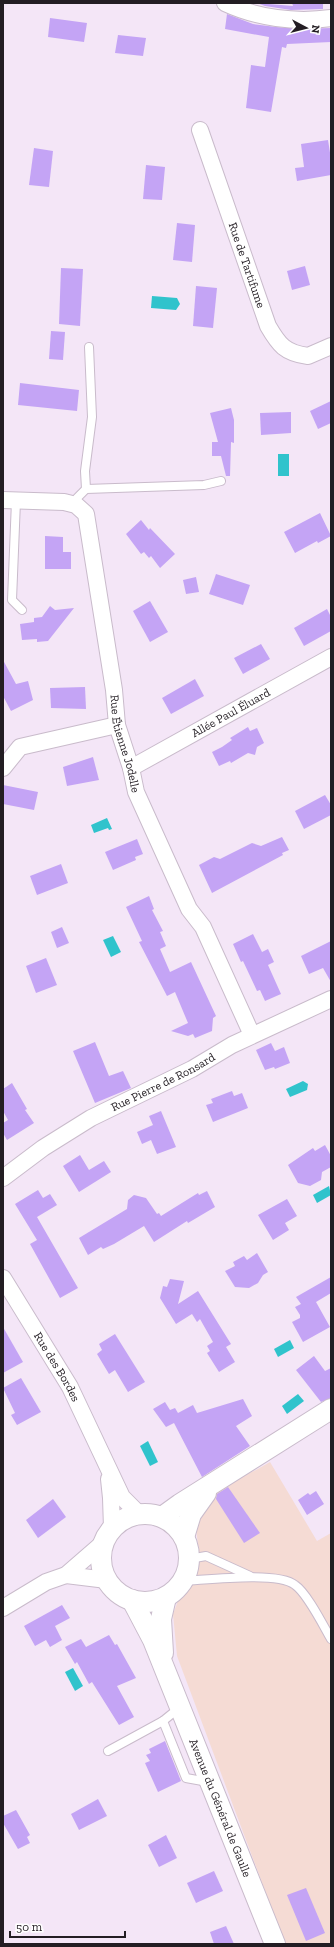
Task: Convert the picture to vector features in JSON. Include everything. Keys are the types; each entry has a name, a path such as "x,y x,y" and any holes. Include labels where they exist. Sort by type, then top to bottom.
{"street":[{"path":"225,3 239,10 279,18 331,18"},
{"name":"Rue de Tartifume","path":"200,130 268,326 278,343 297,355 308,356 331,346"},
{"path":"10,501 64,502 76,505"},
{"name":"Rue Étienne Jodelle","path":"76,505 86,514 114,690 117,725 131,768 136,792 189,909 203,927 252,1035"},
{"name":"Allée Paul Éluard","path":"131,768 331,657"},
{"path":"3,768 20,747 117,725"},
{"name":"Rue Pierre de Ronsard","path":"3,1178 43,1148 91,1118 192,1069 252,1035 331,999"},
{"name":"Rue des Bordes","path":"3,1278 70,1387 105,1458 122,1497 139,1514"},
{"path":"162,1517 331,1409"},
{"name":"Rue des Bordes","path":"105,1458 111,1498 108,1535"},
{"path":"184,1537 190,1514 215,1482"},
{"path":"3,1608 46,1582 66,1575 108,1535 125,1519 139,1514 162,1517 175,1525 184,1537 188,1547 189,1559 187,1570 176,1590 166,1597 155,1601 144,1602 132,1600 118,1593 107,1580 102,1568 101,1555 108,1535"},
{"path":"66,1575 107,1580"},
{"name":"Avenue du Général de Gaulle","path":"165,1672 161,1619 166,1597"},
{"name":"Avenue du Général de Gaulle","path":"132,1600 153,1640 275,1944"}],"lane":[{"path":"86,489 84,471 92,417 89,348"},
{"path":"76,505 77,498 86,489 204,485 221,481"},
{"path":"10,501 12,600 22,610"},
{"path":"189,1559 206,1556 251,1577"},
{"path":"182,1581 251,1577 287,1580 295,1584 300,1589 331,1639"},
{"path":"108,1752 163,1721 180,1707"},
{"path":"163,1721 186,1778 210,1782"}],"shaded area":[{"path":"270,1462 317,1541 331,1533 331,1944 285,1944 177,1656 173,1614 181,1593 194,1579 200,1558 195,1523 208,1492"}],"water":[{"path":"152,296 177,298 180,304 176,310 151,308"},
{"path":"278,454 289,454 289,476 278,476"},
{"path":"107,818 112,829 109,830 108,828 94,833 91,825"},
{"path":"113,936 121,952 111,957 103,940"},
{"path":"303,1081 308,1084 307,1090 290,1097 286,1089"},
{"path":"329,1186 331,1195 317,1203 313,1195"},
{"path":"290,1340 294,1348 278,1357 274,1349"},
{"path":"298,1394 304,1401 287,1414 282,1406"},
{"path":"148,1441 158,1462 150,1466 140,1446"},
{"path":"73,1668 83,1686 75,1691 65,1672"}],"building":[{"path":"257,3 293,6 292,3 323,3 323,9 291,10 265,6"},
{"path":"227,14 253,24 303,29 331,28 331,42 287,44 286,48 282,47 271,112 246,108 251,65 265,67 269,37 225,29"},
{"path":"50,18 87,23 84,42 48,37"},
{"path":"118,35 146,38 143,56 115,53"},
{"path":"328,140 331,159 331,175 297,181 295,168 304,167 301,144"},
{"path":"34,148 53,151 49,187 29,185"},
{"path":"146,165 165,167 162,200 143,199"},
{"path":"177,223 195,225 192,262 173,260"},
{"path":"305,266 310,285 292,290 287,271"},
{"path":"61,268 83,269 80,326 59,324"},
{"path":"196,286 217,288 213,328 193,326"},
{"path":"51,331 65,332 63,360 49,359"},
{"path":"20,383 79,390 77,411 18,405"},
{"path":"331,401 331,423 318,429 310,411"},
{"path":"231,408 234,420 234,443 231,442 230,476 226,476 221,456 212,456 212,442 218,442 210,413"},
{"path":"291,412 291,433 261,435 260,413"},
{"path":"320,513 331,536 318,543 317,541 295,553 284,532"},
{"path":"141,520 149,530 150,528 175,554 160,568 151,556 149,558 144,552 141,554 126,534"},
{"path":"45,536 63,537 63,552 71,552 71,569 45,569"},
{"path":"216,574 250,585 243,605 209,594"},
{"path":"196,577 199,592 186,594 183,580"},
{"path":"150,601 168,632 150,642 133,611"},
{"path":"50,606 55,610 74,608 48,641 37,642 37,639 22,640 20,624 34,622 34,618 42,617"},
{"path":"327,609 331,617 331,631 304,646 294,628"},
{"path":"261,644 270,659 243,674 234,658"},
{"path":"3,660 16,684 28,681 33,700 11,711 3,696"},
{"path":"195,679 204,696 171,714 162,698"},
{"path":"85,687 86,709 51,708 50,688"},
{"path":"248,727 250,731 257,728 264,743 257,747 255,755 248,753 231,763 230,761 219,766 212,752 222,747 232,740 230,738"},
{"path":"93,757 99,780 67,786 63,767"},
{"path":"3,785 38,792 34,810 3,804"},
{"path":"325,795 331,805 331,815 304,829 295,811"},
{"path":"282,837 289,850 282,853 283,855 212,893 199,865 214,857 220,859 252,843 261,846"},
{"path":"137,839 143,854 135,857 136,860 113,870 105,852"},
{"path":"61,864 68,883 37,895 30,876"},
{"path":"149,896 154,909 152,910 163,931 160,932 166,946 160,949 170,972 191,962 216,1016 213,1018 212,1031 195,1038 193,1034 188,1036 171,1031 188,1023 175,992 167,996 139,942 142,941 126,907"},
{"path":"62,927 69,943 57,948 51,932"},
{"path":"253,934 262,952 268,949 274,962 268,965 281,994 265,1001 260,990 257,991 233,944"},
{"path":"331,941 331,982 323,968 309,974 301,956"},
{"path":"46,958 57,985 36,993 26,966"},
{"path":"95,1042 109,1076 123,1071 131,1088 95,1103 73,1051"},
{"path":"271,1043 275,1051 284,1047 290,1063 275,1069 274,1067 265,1070 256,1050"},
{"path":"12,1083 27,1109 25,1110 34,1123 7,1140 3,1133 3,1123 8,1120 3,1111 3,1089"},
{"path":"232,1091 234,1096 242,1093 248,1108 213,1122 206,1105 213,1103 211,1099"},
{"path":"161,1111 176,1147 157,1154 151,1140 142,1144 137,1132 153,1125 149,1116"},
{"path":"325,1145 331,1156 331,1167 322,1172 321,1180 310,1186 298,1183 288,1165 313,1148 315,1151"},
{"path":"80,1155 89,1170 104,1161 111,1172 79,1192 63,1166"},
{"path":"38,1190 43,1198 50,1194 57,1205 37,1217 78,1288 60,1298 30,1244 37,1240 15,1204"},
{"path":"207,1191 215,1207 188,1223 187,1221 154,1242 144,1226 114,1244 103,1249 101,1247 88,1255 79,1238 127,1209 128,1200 134,1195 146,1198 157,1214 159,1213 161,1216 198,1193 199,1195"},
{"path":"287,1199 297,1216 285,1223 289,1230 273,1240 258,1215"},
{"path":"257,1253 268,1272 263,1275 258,1283 249,1288 235,1287 225,1271 235,1266 233,1262 244,1256 247,1260"},
{"path":"331,1277 331,1293 316,1302 330,1327 303,1342 292,1322 300,1318 300,1315 295,1307 301,1304 296,1297"},
{"path":"170,1279 184,1281 178,1304 198,1291 231,1344 226,1347 235,1362 219,1372 207,1353 210,1351 207,1346 213,1342 200,1319 197,1322 192,1314 176,1324 160,1298 163,1286 167,1287"},
{"path":"3,1327 23,1362 3,1373"},
{"path":"115,1334 145,1382 128,1392 115,1370 109,1374 97,1354 102,1350 99,1344"},
{"path":"314,1356 325,1371 331,1368 331,1398 321,1402 296,1370"},
{"path":"21,1378 41,1412 17,1425 11,1415 15,1413 3,1388"},
{"path":"243,1399 252,1416 236,1426 250,1446 202,1477 174,1423 166,1427 153,1409 165,1402 170,1410 175,1408 178,1413 193,1405 197,1413"},
{"path":"228,1487 260,1533 244,1543 216,1499 217,1494"},
{"path":"316,1491 324,1504 307,1515 298,1500 308,1493 310,1495"},
{"path":"53,1499 66,1517 38,1538 26,1520"},
{"path":"62,1605 70,1618 55,1626 62,1640 50,1647 46,1640 35,1646 24,1626"},
{"path":"109,1635 115,1645 117,1644 136,1678 117,1686 134,1717 119,1725 92,1682 89,1684 77,1662 75,1664 65,1647 81,1639 86,1647"},
{"path":"165,1741 181,1781 158,1792 145,1763 150,1761 146,1755 151,1753 149,1749"},
{"path":"98,1799 107,1816 79,1830 71,1814"},
{"path":"16,1810 30,1835 27,1837 30,1843 18,1849 3,1823 3,1816"},
{"path":"166,1835 177,1858 159,1867 148,1845"},
{"path":"214,1871 223,1891 196,1903 187,1883"},
{"path":"306,1888 325,1933 306,1941 287,1895"},
{"path":"226,1926 234,1944 214,1944 210,1932"}]}
